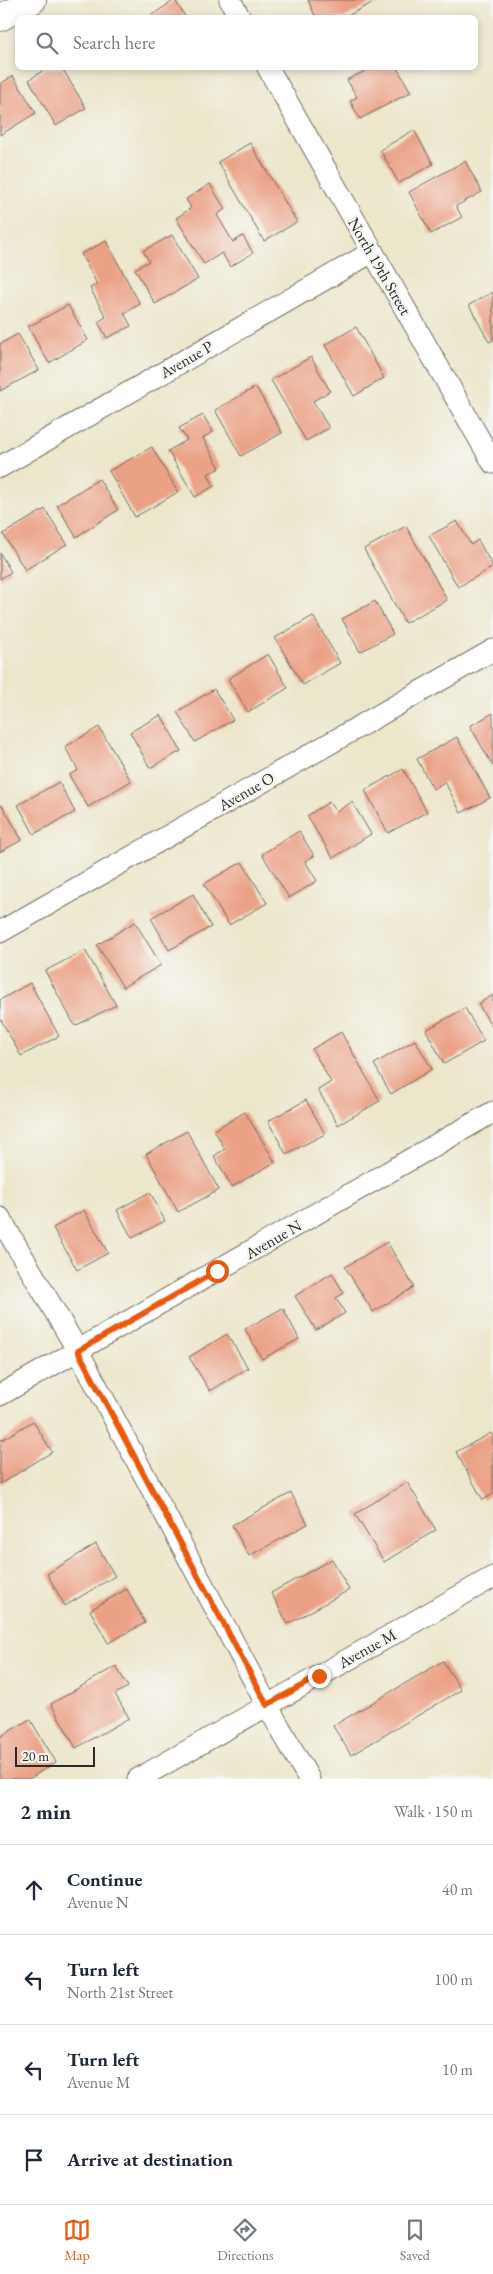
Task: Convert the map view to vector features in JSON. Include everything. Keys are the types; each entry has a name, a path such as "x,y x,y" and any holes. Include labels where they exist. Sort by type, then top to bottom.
{"street":[{"path":"0,18 33,0"},
{"path":"230,0 238,15"},
{"name":"North 19th Street","path":"269,70 493,463"},
{"name":"Avenue P","path":"0,467 372,252"},
{"name":"Avenue O","path":"0,932 493,650"},
{"name":"Avenue N","path":"0,1395 493,1112"},
{"path":"0,1218 78,1351 267,1705 309,1779"},
{"name":"Avenue M","path":"138,1779 493,1577"}],"building":[{"path":"175,0 184,15 152,15"},
{"path":"308,0 377,0 350,15 315,15"},
{"path":"44,70 63,70 86,108 56,126 29,80"},
{"path":"367,70 398,70 411,92 360,119 350,101 357,97 347,80"},
{"path":"13,76 36,113 0,135 0,84"},
{"path":"414,130 433,164 399,183 380,150"},
{"path":"250,143 297,222 264,241 218,162"},
{"path":"465,161 482,192 456,206 462,217 431,234 409,192"},
{"path":"210,184 225,209 217,215 233,242 243,236 253,253 230,267 222,253 204,264 176,218 191,208 186,199"},
{"path":"172,235 198,279 155,304 135,269 149,261 143,251"},
{"path":"106,241 140,304 124,313 131,326 107,338 98,322 106,317 90,288 97,284 81,254"},
{"path":"493,292 493,340 489,342 469,305"},
{"path":"68,305 88,340 49,363 28,327"},
{"path":"356,327 384,378 354,396 325,345"},
{"path":"18,334 39,370 0,391 0,344"},
{"path":"311,357 330,391 313,401 329,428 306,441 271,380"},
{"path":"256,387 282,433 241,456 215,410"},
{"path":"203,415 213,432 203,438 220,468 208,474 214,486 195,497 168,451 187,440 179,428"},
{"path":"152,447 178,492 135,517 109,471"},
{"path":"99,479 118,510 76,537 57,505"},
{"path":"45,509 67,544 25,570 3,534"},
{"path":"457,521 471,545 478,540 493,567 458,587 429,536"},
{"path":"406,526 447,600 405,623 364,549"},
{"path":"0,553 11,572 0,579"},
{"path":"375,601 393,634 360,652 342,619"},
{"path":"313,616 340,663 303,685 275,638"},
{"path":"268,654 288,688 248,712 228,679"},
{"path":"214,689 233,720 195,742 177,712"},
{"path":"493,713 493,766 470,726"},
{"path":"161,715 181,751 150,768 130,732"},
{"path":"99,727 131,781 88,807 69,775 78,770 65,747"},
{"path":"457,737 490,798 461,813 445,782 433,789 417,759"},
{"path":"403,769 427,812 388,833 365,790"},
{"path":"59,782 75,812 34,834 18,805"},
{"path":"329,802 336,812 352,802 371,834 333,858 307,816"},
{"path":"2,805 22,840 0,852 0,806"},
{"path":"299,831 314,856 305,861 317,881 289,898 262,854"},
{"path":"242,862 267,903 229,925 204,884"},
{"path":"193,894 211,927 169,950 151,918"},
{"path":"135,922 161,965 123,987 97,945"},
{"path":"85,950 116,1005 75,1026 45,971"},
{"path":"30,983 59,1036 21,1056 0,1018 0,1000"},
{"path":"493,995 493,1028 478,1004"},
{"path":"465,1008 484,1041 444,1064 426,1030"},
{"path":"341,1032 380,1101 338,1125 318,1090 331,1082 312,1049"},
{"path":"415,1040 432,1069 391,1094 374,1064"},
{"path":"306,1100 325,1134 286,1154 268,1121"},
{"path":"245,1112 275,1162 232,1187 214,1156 225,1149 214,1130"},
{"path":"187,1131 219,1190 178,1212 146,1154"},
{"path":"150,1192 165,1221 132,1238 117,1210"},
{"path":"84,1210 108,1253 77,1270 53,1228"},
{"path":"387,1242 414,1287 373,1312 345,1267"},
{"path":"332,1273 344,1293 336,1298 345,1313 316,1330 295,1296"},
{"path":"283,1308 299,1339 262,1359 245,1329"},
{"path":"227,1334 248,1368 210,1391 189,1357"},
{"path":"33,1421 52,1452 0,1484 0,1441"},
{"path":"491,1433 493,1436 493,1494 483,1500 456,1452"},
{"path":"407,1482 436,1530 384,1562 355,1514"},
{"path":"291,1493 308,1524 249,1556 232,1525"},
{"path":"96,1544 115,1576 65,1606 47,1574"},
{"path":"332,1559 349,1590 288,1624 271,1593"},
{"path":"127,1589 145,1623 108,1643 90,1610"},
{"path":"443,1661 461,1690 351,1755 333,1726"},
{"path":"116,1666 128,1687 115,1694 129,1718 76,1748 51,1704"},
{"path":"30,1719 56,1762 29,1779 0,1779 0,1737"}],"route":[{"path":"217,1271 78,1351 267,1705 319,1676"}]}
